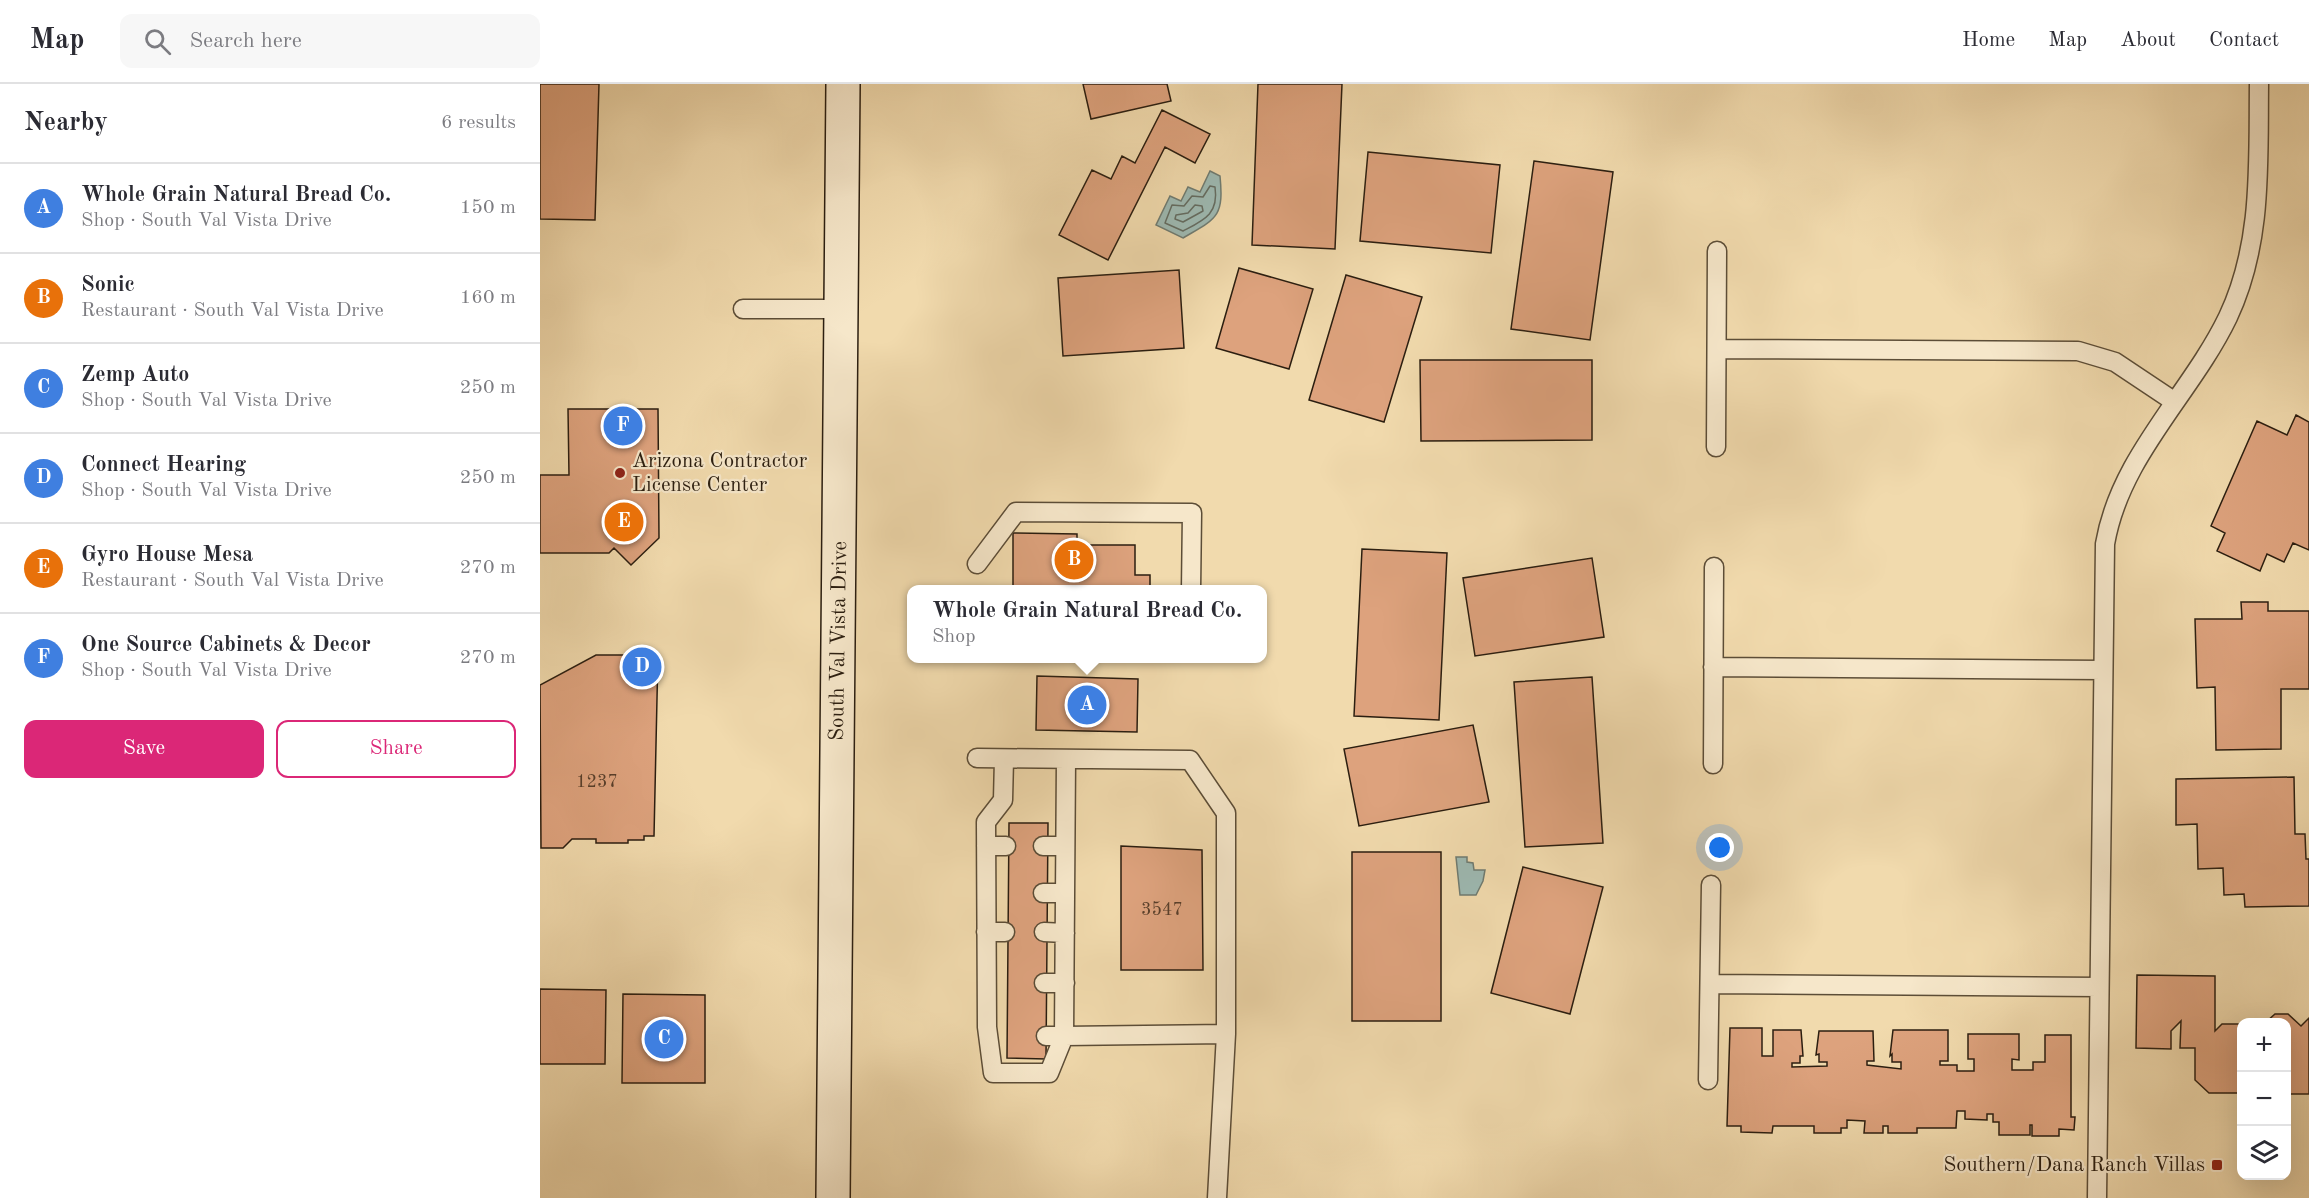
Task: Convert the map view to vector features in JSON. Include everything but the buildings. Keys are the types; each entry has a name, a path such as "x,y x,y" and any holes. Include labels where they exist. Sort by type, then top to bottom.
{"main road":[{"name":"South Val Vista Drive","path":"833,1198 843,84"}],"lane":[{"path":"2097,1198 2103,567 2109,520 2127,477 2228,318 2247,270 2257,217 2259,84"},
{"path":"1716,447 1717,251"},
{"path":"743,309 842,309"},
{"path":"1718,349 2078,351 2115,362 2175,402"},
{"path":"977,564 1016,512 1192,513 1191,585"},
{"path":"1713,764 1714,567"},
{"path":"1713,667 2103,670"},
{"path":"977,758 1190,760 1226,813 1226,1034 1217,1198"},
{"path":"1004,759 1003,800 986,822 986,846 995,892 986,932 995,983 996,1037 993,1073 1049,1073 1065,983 1066,759"},
{"path":"986,846 1006,846"},
{"path":"1043,846 1065,846"},
{"path":"1708,1080 1711,885"},
{"path":"1043,893 1065,893"},
{"path":"986,932 1005,932"},
{"path":"1044,932 1065,933"},
{"path":"1044,983 1065,983"},
{"path":"1710,984 2099,987"},
{"path":"1055,1036 1226,1034"}],"water":[{"path":"1210,171 1220,176 1221,190 1219,208 1211,220 1183,238 1156,225 1170,196 1181,201 1188,187 1200,192"},
{"path":"1456,857 1467,857 1467,862 1473,863 1474,870 1485,870 1483,881 1476,895 1460,895"}],"place":[{"name":"One Source Cabinets & Decor","path":"623,426"},
{"name":"Arizona Contractor License Center","path":"620,473"},
{"name":"Gyro House Mesa","path":"624,522"},
{"name":"Sonic","path":"1074,560"},
{"name":"Connect Hearing","path":"642,667"},
{"name":"Whole Grain Natural Bread Co.","path":"1087,705"},
{"name":"Zemp Auto","path":"664,1039"},
{"name":"Southern/Dana Ranch Villas","path":"2217,1165"}]}
